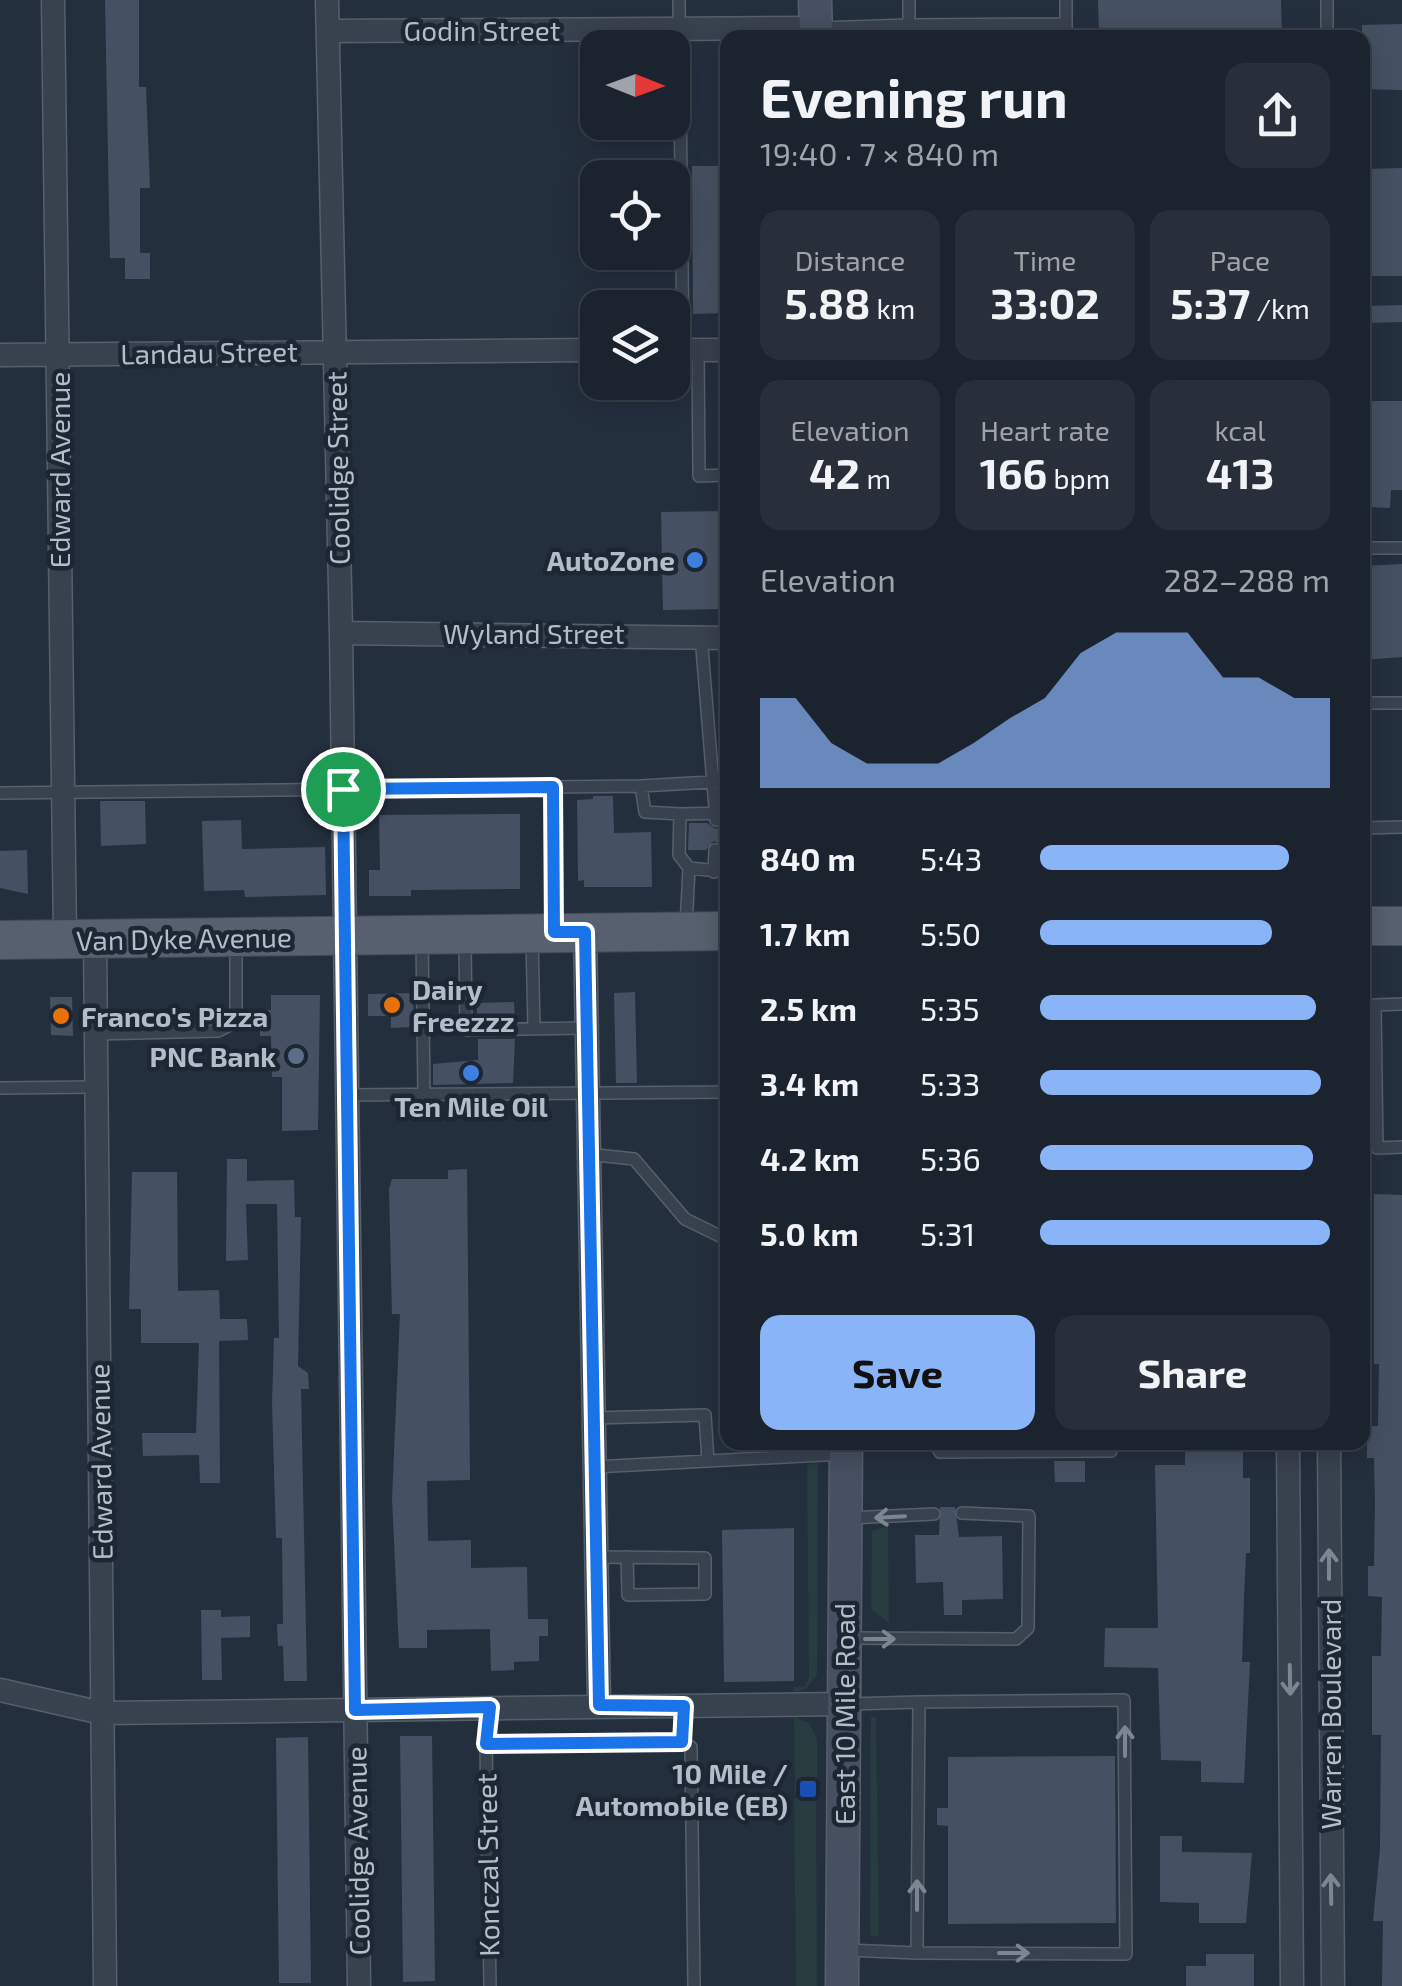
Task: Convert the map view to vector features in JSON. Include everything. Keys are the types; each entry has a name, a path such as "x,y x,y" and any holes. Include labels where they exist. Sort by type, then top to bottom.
{"main road":[{"path":"1370,926 1402,926"},
{"name":"Van Dyke Avenue","path":"0,940 720,930"},
{"name":"East 10 Mile Road","path":"842,1986 846,1450"}],"street":[{"name":"Edward Avenue","path":"53,0 62,792 96,1034 104,1986"},
{"name":"Coolidge Street","path":"327,0 345,936"},
{"name":"Godin Street","path":"328,31 680,28 815,22"},
{"name":"Landau Street","path":"0,354 580,350"},
{"path":"690,350 720,350"},
{"name":"Wyland Street","path":"341,634 720,637"},
{"path":"557,932 586,1028 599,1705"},
{"name":"Coolidge Avenue","path":"345,936 358,1986"},
{"path":"1288,1452 1330,1452"},
{"name":"Warren Boulevard","path":"1288,1452 1292,1986"},
{"name":"Warren Boulevard","path":"1330,1452 1332,1986"},
{"path":"0,1690 102,1714 844,1704"},
{"path":"1290,1798 1329,1797"}],"lane":[{"path":"679,0 684,290"},
{"path":"909,0 909,30"},
{"path":"1066,0 1066,30"},
{"path":"1327,0 1327,30"},
{"path":"815,22 899,30"},
{"path":"690,395 699,476 720,475"},
{"path":"1370,548 1402,548"},
{"path":"641,786 645,812 719,816 702,636"},
{"path":"1370,703 1402,703"},
{"path":"0,793 641,786 720,781"},
{"path":"534,1028 557,932 553,787"},
{"path":"680,814 679,855 688,868 686,931"},
{"path":"1370,828 1402,827"},
{"path":"714,872 715,850"},
{"path":"688,868 720,872"},
{"path":"422,934 424,1095"},
{"path":"465,934 466,1030 586,1028"},
{"path":"96,1034 218,1031 230,1024 236,1014 236,937"},
{"path":"1402,1004 1375,1005 1377,1148 1402,1147"},
{"path":"0,1088 96,1087"},
{"path":"346,1095 720,1092"},
{"path":"587,1154 634,1159 685,1219 720,1236"},
{"path":"593,1418 705,1415 708,1461"},
{"path":"594,1467 825,1450"},
{"path":"939,1450 1111,1450"},
{"path":"844,1638 1016,1639 1028,1628 1028,1516 962,1513"},
{"path":"846,1518 934,1514"},
{"path":"596,1557 705,1558 705,1594 628,1595 627,1558"},
{"path":"842,1950 1126,1954 1124,1700 844,1704"},
{"path":"917,1953 919,1702"},
{"path":"684,1706 682,1742 691,1747 694,1986"},
{"name":"Konczal Street","path":"490,1707 486,1744 490,1986"},
{"name":"Konczal Street","path":"486,1744 682,1742"}],"green space":[{"path":"818,1463 817,1674 807,1688 794,1693 793,1687 804,1687 809,1678 807,1464"},
{"path":"888,1526 889,1623 871,1609 872,1531"},
{"path":"794,1717 809,1723 817,1739 817,1781 801,1781 800,1793 795,1794"},
{"path":"871,1717 876,1717 879,1937 870,1935"},
{"path":"794,1798 816,1798 817,1986 796,1986"}],"building":[{"path":"105,0 139,0 139,87 146,87 150,188 140,188 140,253 150,253 150,279 125,279 125,258 110,258"},
{"path":"1098,0 1281,0 1282,30 1099,30"},
{"path":"1402,24 1402,90 1370,89 1370,30 1362,30 1362,25"},
{"path":"692,166 720,166 720,313 693,314"},
{"path":"1402,168 1402,276 1370,276 1370,169"},
{"path":"1402,305 1402,322 1370,323 1370,306"},
{"path":"1370,401 1402,401 1402,490 1391,490 1390,508 1370,507"},
{"name":"AutoZone","path":"720,511 720,609 663,610 661,512"},
{"path":"1402,564 1402,657 1370,659 1370,566"},
{"path":"613,796 614,833 651,832 652,887 584,887 584,880 578,881 577,800"},
{"path":"100,801 145,801 146,844 101,846"},
{"path":"520,814 520,889 411,890 411,896 369,896 369,870 380,870 379,815"},
{"path":"241,820 242,849 325,847 326,895 245,897 244,890 204,891 202,821"},
{"path":"689,823 707,823 716,829 720,827 720,845 714,841 706,850 688,850"},
{"path":"27,850 28,894 0,888 0,851"},
{"path":"635,992 637,1083 616,1083 614,993"},
{"name":"Dairy Freezzz","path":"413,993 414,1027 391,1028 391,1016 368,1016 368,994"},
{"name":"PNC Bank","path":"271,995 320,995 318,1130 282,1131 282,1077 272,1077 271,1036 260,1036 260,1010 271,1010"},
{"name":"Franco's Pizza","path":"50,997 72,997 73,1036 51,1035"},
{"path":"514,1002 515,1020 477,1020 477,1003"},
{"path":"478,1039 515,1039 513,1083 433,1085 433,1064 478,1060"},
{"path":"227,1159 247,1159 247,1181 294,1180 295,1217 301,1217 298,1366 308,1373 309,1389 301,1389 307,1681 284,1681 283,1646 278,1646 277,1624 283,1624 282,1538 276,1538 272,1403 274,1338 279,1338 277,1204 246,1204 248,1260 226,1261"},
{"path":"467,1169 470,1480 427,1481 428,1541 471,1540 471,1568 527,1567 528,1619 548,1619 548,1636 539,1636 539,1661 514,1662 514,1670 491,1671 490,1629 427,1630 427,1648 399,1648 392,1499 400,1314 392,1314 389,1189 392,1179 448,1179 448,1170"},
{"path":"132,1172 177,1172 178,1291 219,1290 220,1319 247,1319 248,1340 219,1341 220,1483 200,1483 199,1455 143,1456 142,1433 196,1433 199,1343 141,1343 141,1309 129,1309"},
{"path":"1374,1194 1402,1195 1402,1986 1382,1986 1383,1921 1373,1921 1380,1848 1381,1735 1372,1735 1372,1656 1381,1656 1382,1597 1368,1596 1368,1566 1374,1566 1375,1503 1374,1458 1367,1458 1367,1450 1370,1426 1378,1426 1379,1364 1374,1364"},
{"path":"1185,1450 1243,1450 1243,1478 1250,1478 1250,1553 1246,1553 1242,1662 1250,1662 1244,1783 1201,1782 1201,1761 1161,1760 1158,1668 1104,1667 1105,1628 1158,1628 1155,1465 1185,1465"},
{"path":"1054,1461 1085,1461 1085,1482 1055,1482"},
{"path":"940,1507 955,1507 959,1537 1002,1536 1003,1599 962,1600 962,1615 944,1615 943,1582 916,1583 915,1535 939,1535"},
{"path":"794,1528 794,1681 724,1682 722,1530"},
{"path":"201,1610 221,1610 221,1617 250,1616 250,1637 221,1638 222,1680 202,1680"},
{"path":"400,1736 432,1736 435,1981 403,1982"},
{"path":"308,1737 311,1983 279,1983 276,1738"},
{"path":"1115,1756 1116,1923 948,1924 948,1826 937,1825 937,1808 948,1808 948,1757"},
{"path":"1160,1836 1182,1836 1182,1852 1252,1853 1246,1923 1199,1923 1199,1903 1160,1902"},
{"path":"1206,1954 1254,1954 1254,1986 1186,1986 1186,1966 1206,1966"}],"place":[{"name":"AutoZone","path":"695,560"},
{"name":"Dairy Freezzz","path":"392,1005"},
{"name":"Franco's Pizza","path":"61,1016"},
{"name":"PNC Bank","path":"296,1056"},
{"name":"Ten Mile Oil","path":"471,1073"},
{"name":"10 Mile / Automobile (EB)","path":"808,1789"}],"route":[{"path":"553,787 554,932 585,932 599,1705 684,1706 682,1742 486,1744 490,1707 355,1710 343,789 553,787"}]}
